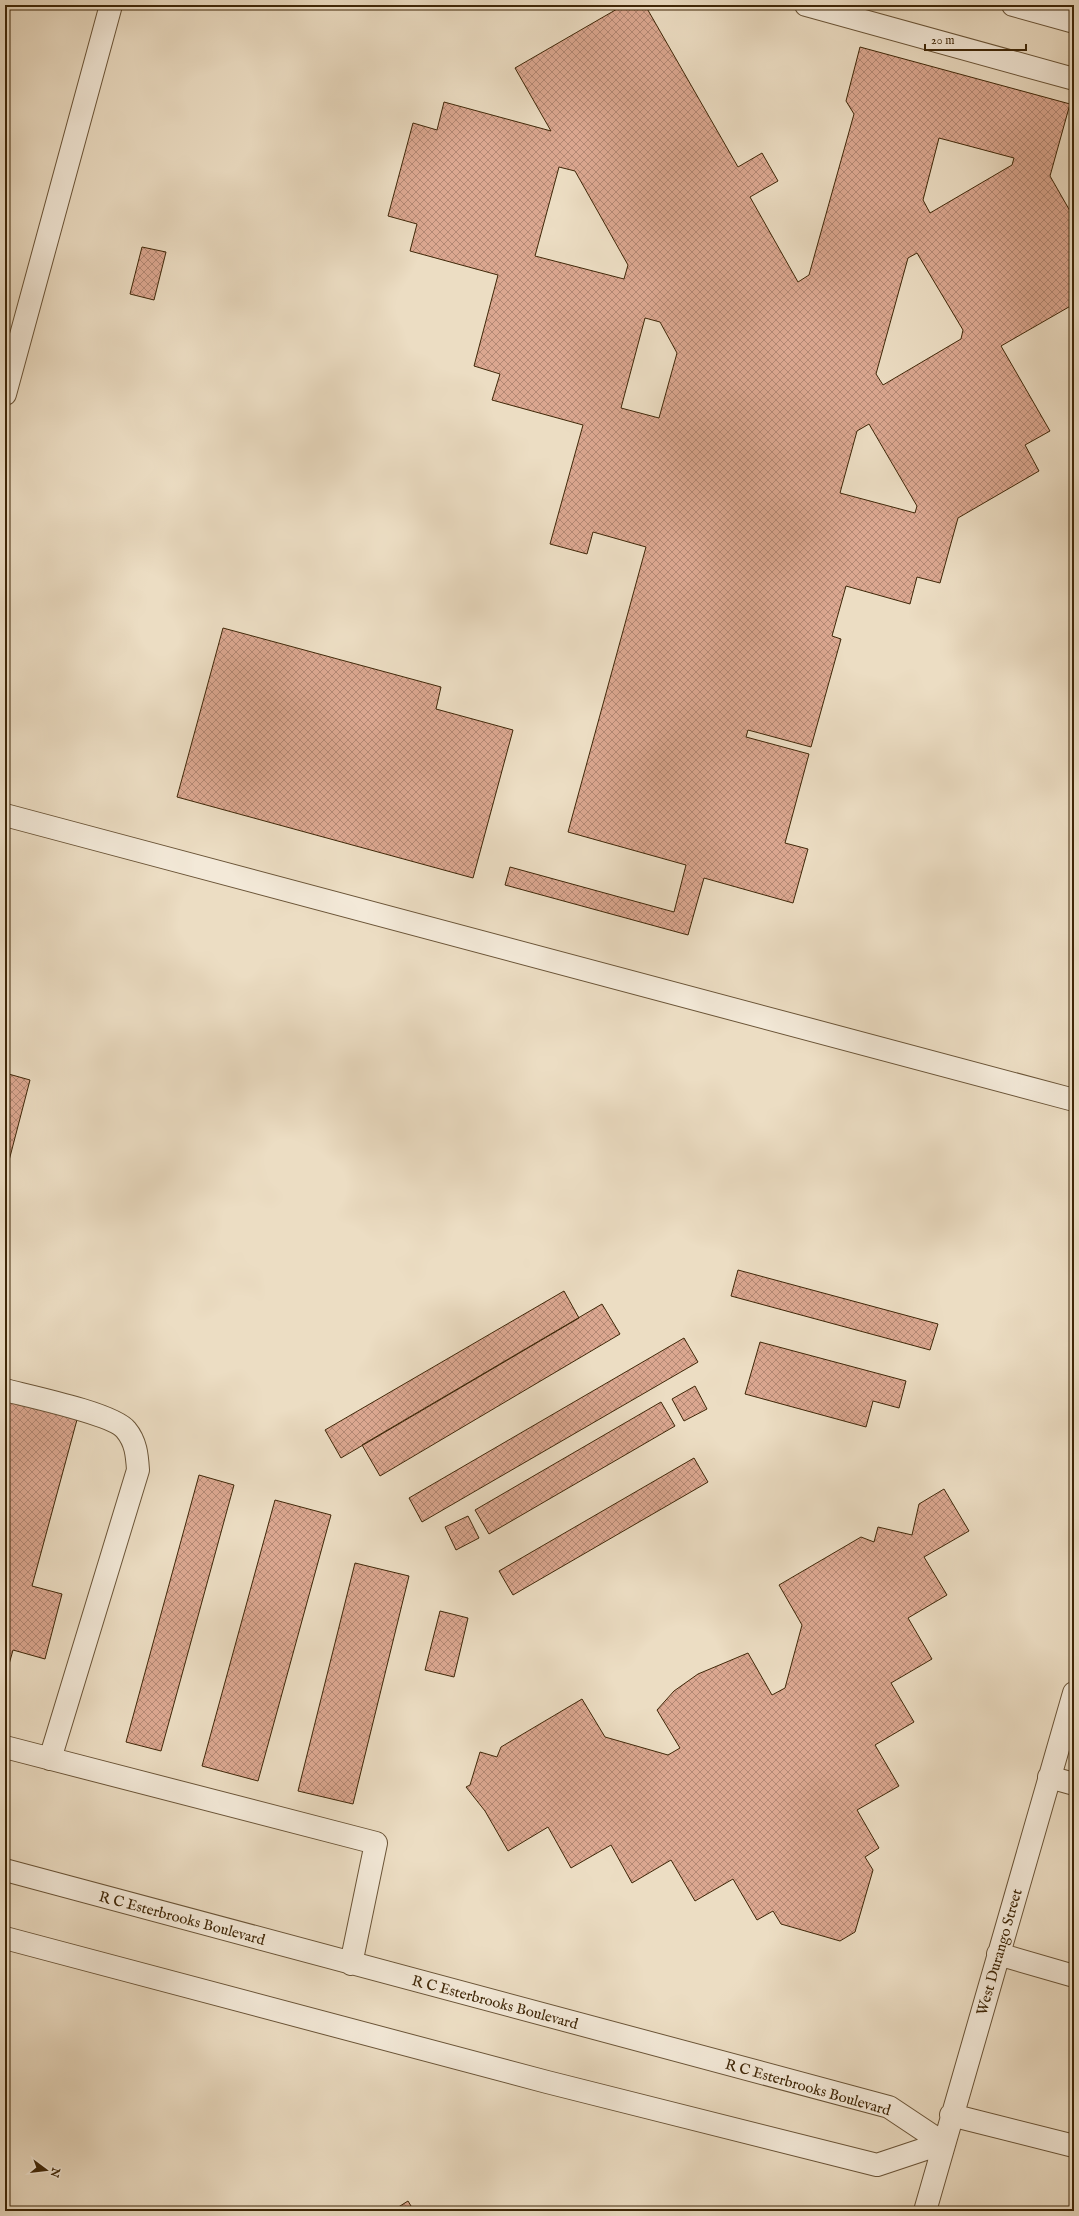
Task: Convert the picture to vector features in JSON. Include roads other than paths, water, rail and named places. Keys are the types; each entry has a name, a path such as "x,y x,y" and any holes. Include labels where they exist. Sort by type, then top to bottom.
{"street":[{"path":"5,394 111,5"},
{"path":"806,5 1074,78"},
{"path":"1013,5 1074,22"},
{"path":"5,815 1074,1100"},
{"path":"5,1390 108,1418 126,1429 136,1449 138,1470 50,1759"},
{"name":"West Durango Street","path":"925,2211 943,2143 1074,1693"},
{"path":"5,1747 376,1843 351,1964"},
{"path":"1049,1777 1074,1784"},
{"name":"R C Esterbrooks Boulevard","path":"5,1870 889,2107 943,2143"},
{"path":"5,1938 539,2080 877,2165 943,2143"},
{"path":"998,1954 1074,1976"},
{"path":"952,2115 1074,2146"}]}
